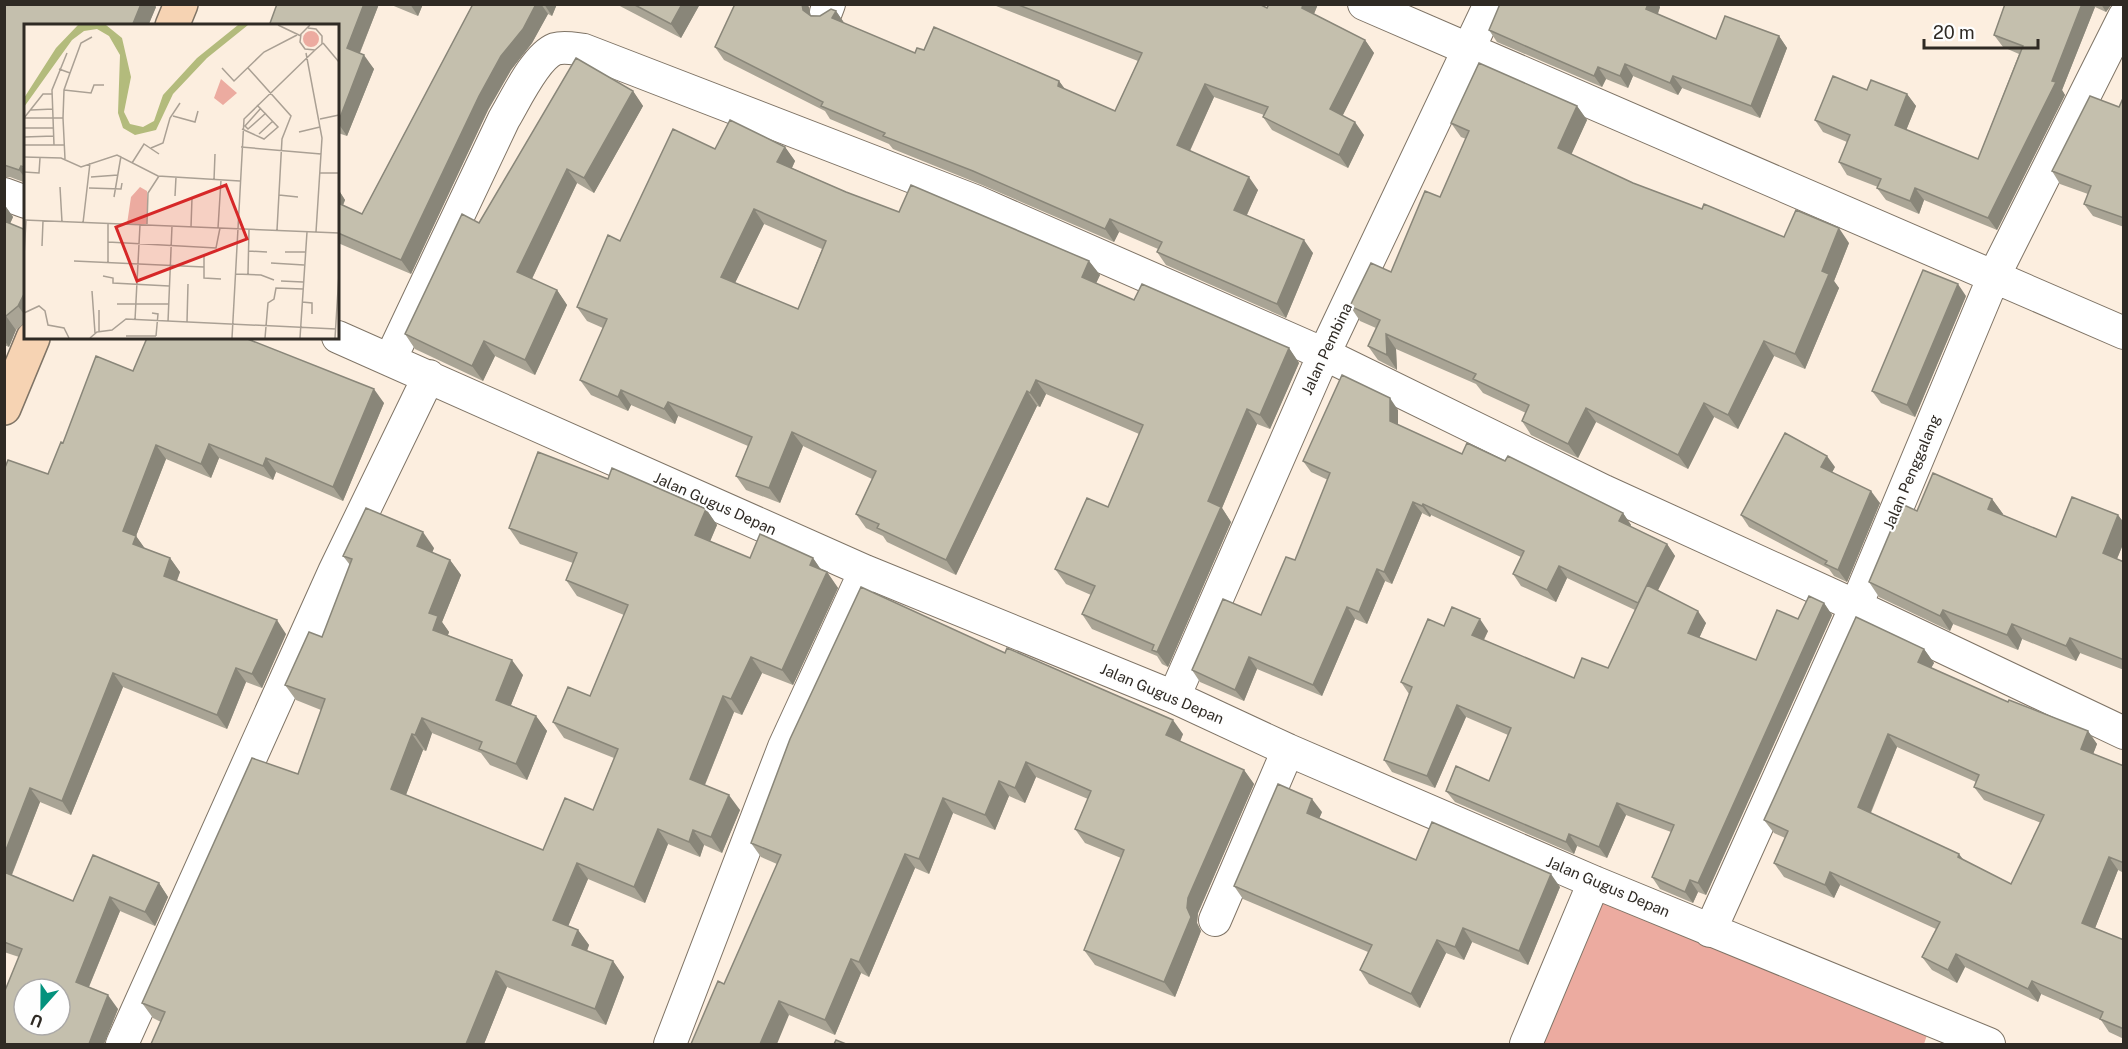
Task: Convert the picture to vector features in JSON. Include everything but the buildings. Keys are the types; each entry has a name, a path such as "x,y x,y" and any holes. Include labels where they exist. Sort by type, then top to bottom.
{"street":[{"path":"173,24 182,4"},
{"path":"1364,4 2124,333"},
{"name":"Jalan Pembina","path":"1174,698 1324,354 1490,4"},
{"name":"Jalan Penggalang","path":"1710,931 1856,606 1994,276 2124,17"},
{"path":"390,360 504,119 521,89 540,62 554,50 568,47 584,50 975,201 1324,354 1604,491 1856,606 2124,733"},
{"path":"4,194 24,201"},
{"name":"Jalan Gugus Depan","path":"339,337 865,571 1174,698 1288,750 1710,931 1989,1044"},
{"path":"4,408 33,339"},
{"path":"122,1044 334,572 429,376"},
{"path":"670,1044 784,747 865,571"},
{"path":"1215,920 1288,750"},
{"path":"1526,1044 1594,882"}],"shaded area":[{"path":"1593,894 1928,1032 1924,1044 1533,1044"}]}
